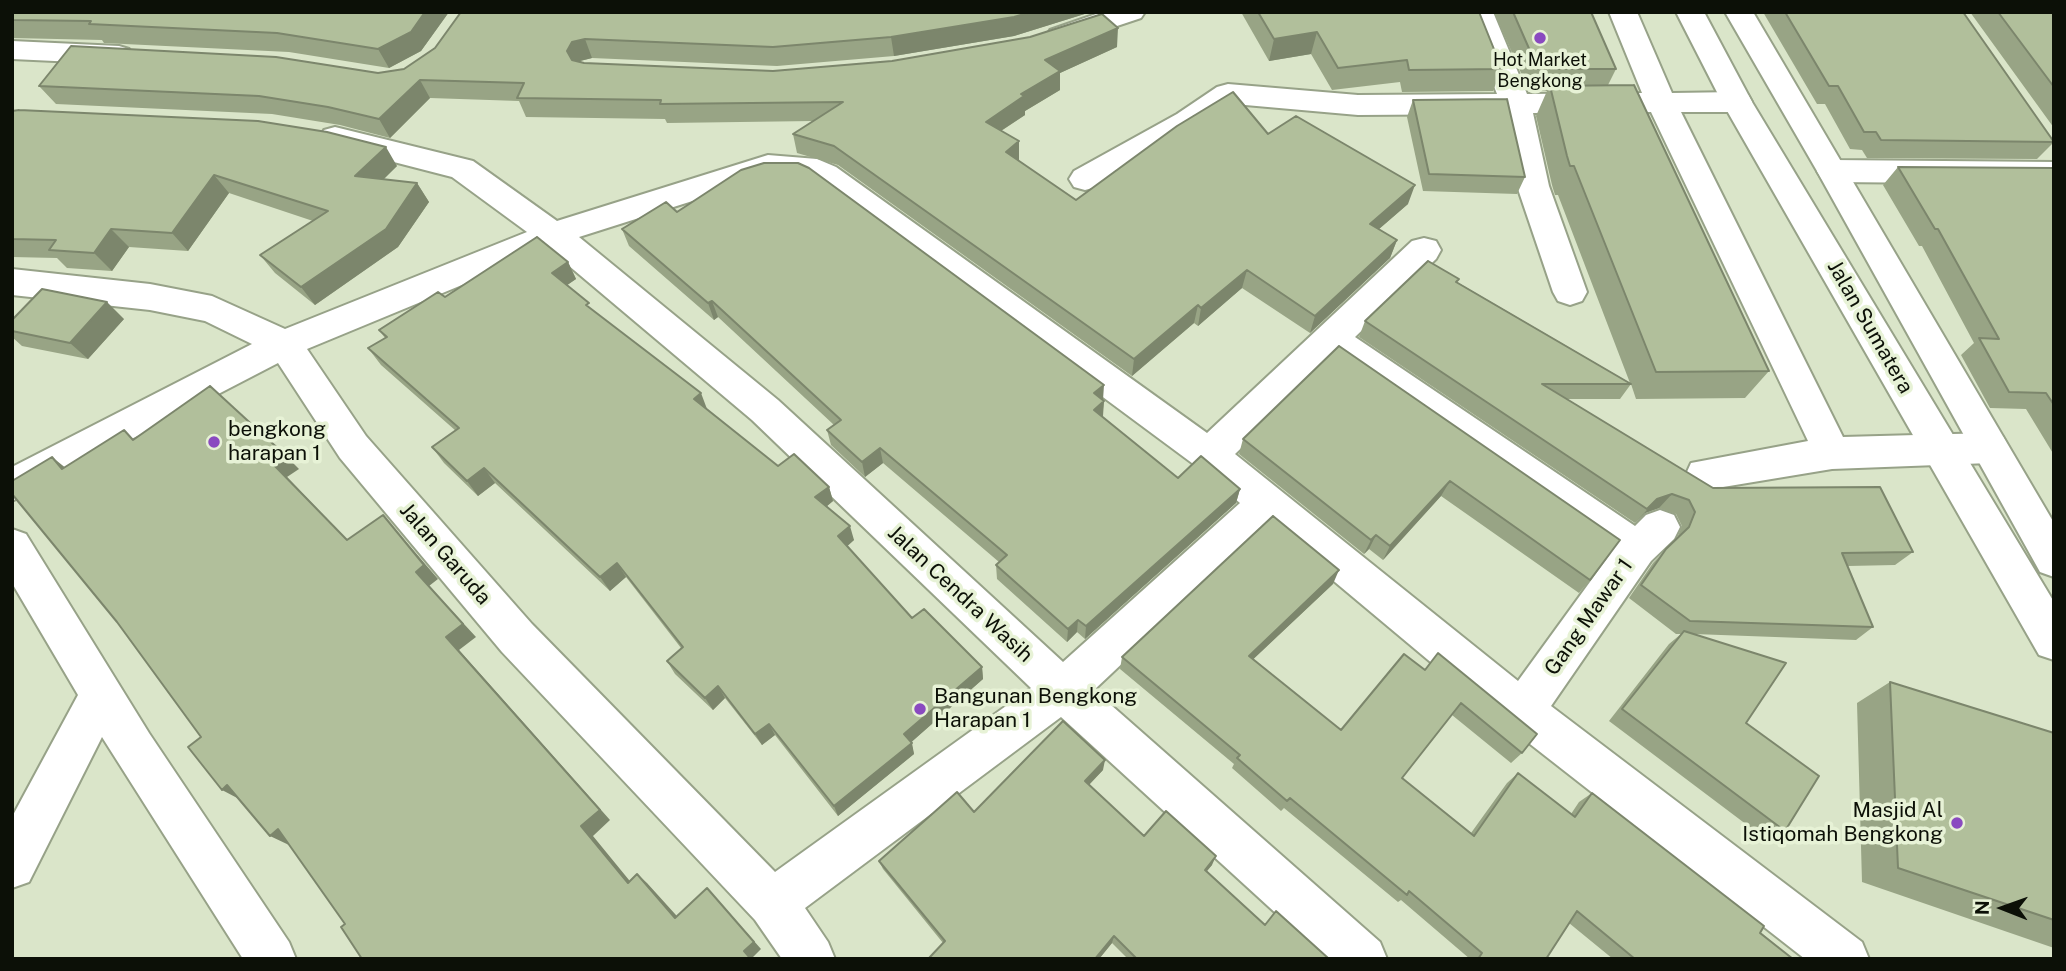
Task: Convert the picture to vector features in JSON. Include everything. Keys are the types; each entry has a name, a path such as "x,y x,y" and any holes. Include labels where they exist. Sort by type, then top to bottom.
{"street":[{"path":"1030,44 1131,12"},
{"path":"1479,12 1515,102 1533,186 1570,292"},
{"path":"1623,12 1661,103 1832,453"},
{"name":"Jalan Sumatera","path":"1690,12 1737,102 2054,641"},
{"name":"Jalan Sumatera","path":"1739,12 1833,171 2054,560"},
{"path":"12,50 145,57"},
{"path":"1085,180 1188,121 1228,94 1358,105 1737,102"},
{"name":"Jalan Cendra Wasih","path":"313,134 462,169 553,234 765,410 1063,690 1363,959"},
{"path":"1833,171 2051,158"},
{"path":"12,485 284,344 553,234 736,174 768,166 806,167 825,175 1209,455 1522,711 1845,959"},
{"path":"1209,455 1424,250"},
{"path":"12,282 150,297 212,309 284,344"},
{"name":"Gang Mawar 1","path":"1331,339 1648,538 1522,711"},
{"name":"Jalan Garuda","path":"284,344 353,447 517,638 772,903 811,959"},
{"path":"1705,474 1832,453 1990,448"},
{"path":"772,903 1063,690 1268,502"},
{"path":"12,546 133,748 272,959"},
{"path":"12,865 101,695"}],"building":[{"path":"12,12 425,12 411,32 378,49 277,33 89,24 91,21 12,20"},
{"path":"461,12 1031,12 891,37 773,47 585,39 572,42 567,51 572,60 584,63 773,71 892,61 1030,37 1102,14 1118,28 1045,60 1060,71 1021,94 1024,96 986,122 1019,141 1006,152 1076,200 1177,126 1233,92 1268,134 1296,116 1415,185 1370,224 1397,240 1315,316 1247,270 1201,308 1198,305 1134,359 834,146 793,134 843,102 660,104 661,100 517,98 524,83 420,80 379,119 328,107 259,96 39,86 71,46 276,57 378,73 404,69 435,48"},
{"path":"1258,12 1479,12 1502,69 1409,70 1407,60 1338,68 1317,32 1274,39"},
{"name":"Hot Market Bengkong","path":"1513,12 1591,12 1616,69 1538,69"},
{"path":"1785,12 1963,12 2054,142 1881,140 1876,132 1864,132 1838,86 1829,86"},
{"path":"1998,12 2054,12 2054,87"},
{"path":"1634,85 1769,371 1656,372 1574,166 1570,166 1550,86"},
{"path":"1507,99 1525,177 1429,174 1413,100"},
{"path":"12,111 258,121 327,132 386,147 355,176 417,183 386,229 301,287 260,255 328,211 214,175 172,233 111,229 94,253 49,250 56,240 12,239"},
{"path":"764,163 798,163 809,168 1104,385 1094,393 1104,401 1094,410 1178,478 1201,456 1240,489 1086,626 1078,620 1068,629 996,565 1007,555 880,448 862,462 827,430 841,420 712,301 708,303 622,229 666,202 677,212 741,170"},
{"path":"1898,167 2054,168 2054,405 2046,393 2009,392 1979,338 1999,339 1938,229 1935,229"},
{"path":"537,237 568,262 552,273 589,303 586,305 701,393 694,399 778,466 794,454 829,487 815,497 850,526 838,536 912,618 924,609 982,667 904,734 912,743 834,806 769,724 755,734 718,686 705,698 667,661 683,647 617,563 600,577 484,468 467,481 432,447 459,428 368,348 387,337 379,330 438,292 445,297"},
{"path":"1428,261 1459,279 1456,282 1631,384 1542,384 1713,488 1880,487 1913,552 1842,553 1873,627 1690,621 1641,585 1666,549 1689,527 1695,512 1689,500 1672,494 1657,499 1647,509 1365,321"},
{"path":"42,289 107,302 70,343 12,331 12,320"},
{"path":"1339,346 1620,540 1590,580 1450,481 1390,546 1376,535 1371,540 1243,439"},
{"path":"210,386 283,453 271,462 347,540 383,515 424,565 416,572 463,624 446,637 600,810 581,826 628,883 637,874 675,918 707,888 754,942 744,951 751,959 362,959 341,927 345,924 278,829 270,836 227,785 222,790 188,747 201,737 117,622 12,494 12,481 52,457 62,469 124,430 133,440"},
{"path":"1273,516 1339,570 1249,656 1341,730 1404,654 1425,670 1438,653 1537,734 1522,753 1461,703 1402,778 1474,836 1518,773 1575,817 1592,793 1764,926 1760,933 1793,959 1635,959 1577,911 1546,959 1478,959 1482,953 1409,891 1407,895 1290,798 1287,801 1237,758 1240,755 1122,657"},
{"path":"1684,631 1786,663 1746,723 1819,776 1785,831 1622,709"},
{"name":"Masjid Al Istiqomah Bengkong","path":"1890,682 2054,733 2054,920 1898,868"},
{"path":"1063,721 1105,760 1085,781 1144,836 1166,811 1216,856 1205,870 1265,925 1276,911 1328,958 1137,959 1114,936 1095,959 929,959 945,941 879,861 957,792 974,812"}],"place":[{"name":"Hot Market Bengkong","path":"1540,38"},
{"name":"bengkong harapan 1","path":"214,442"},
{"name":"Bangunan Bengkong Harapan 1","path":"920,709"},
{"name":"Masjid Al Istiqomah Bengkong","path":"1957,823"}]}
